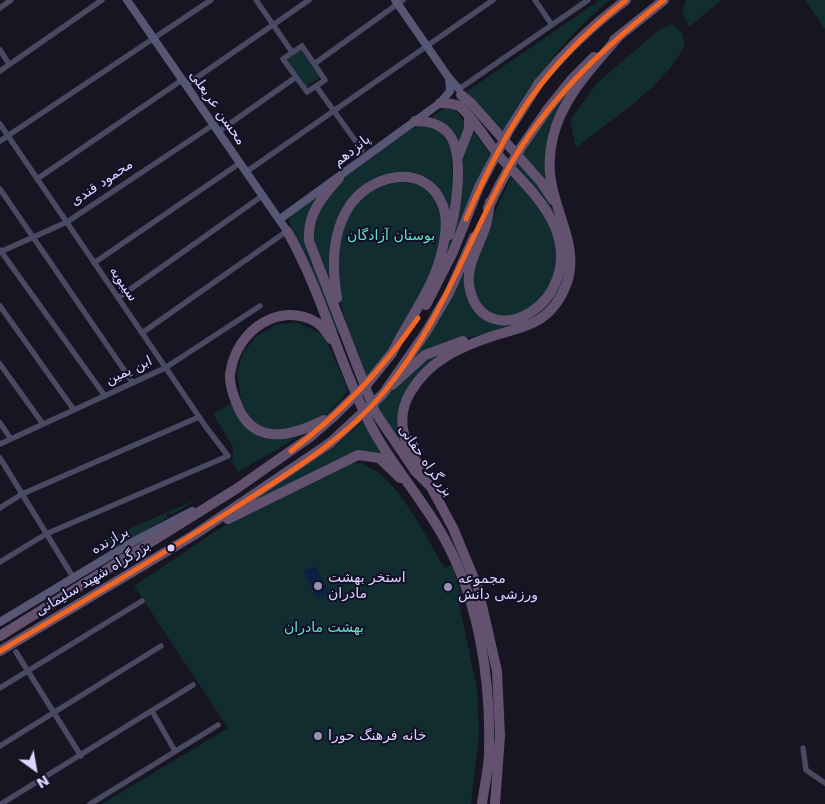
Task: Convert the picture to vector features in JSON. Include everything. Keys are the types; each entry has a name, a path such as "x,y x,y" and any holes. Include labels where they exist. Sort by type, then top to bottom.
{"highway":[{"name":"بزرگراه شهید سلیمانی","path":"0,636 236,489 309,438 367,384 417,319 442,276 479,187 509,130 539,83 557,61 597,22 626,0"},
{"name":"بزرگراه شهید سلیمانی","path":"0,650 194,535 330,443 382,394 426,332 449,293 490,202 518,152 547,110 588,62 664,0"},
{"path":"382,394 419,359 435,350 535,324 548,314 564,290 569,275 571,251 550,173 550,154 556,127 572,94 619,36"},
{"path":"460,92 541,182 560,212"},
{"path":"460,92 462,108 469,119 543,205 558,239 561,258 555,286 541,306 518,318 502,320 487,314 476,304 470,290 469,270 486,225 490,202"},
{"path":"440,103 452,103 462,108"},
{"path":"392,353 419,305 439,263 452,222 458,157 469,130 469,119"},
{"path":"415,121 429,121 448,133 458,157"},
{"path":"343,326 333,276 336,242 346,210 366,187 386,178 402,177 416,179 431,188 440,199 445,212 439,263"},
{"name":"بزرگراه حقانی","path":"338,178 315,209 309,236 311,249 343,326 375,412 415,471 431,487 453,528 478,588 497,671 500,736 495,804"},
{"name":"بزرگراه حقانی","path":"287,230 310,275 368,419 443,536 459,572 483,654 486,675 489,752 482,804"},
{"path":"334,416 299,432 283,435 265,434 253,428 236,404 231,388 230,370 237,352 248,336 263,322 282,314 301,315 318,323 337,346"},
{"path":"431,487 404,440 402,423 405,402 418,382 437,362 459,348 495,335"},
{"path":"194,535 358,455 371,456 386,464 422,504"}],"main road":[{"name":"محسن عربعلی","path":"127,0 287,230"},
{"path":"597,22 618,0"},
{"path":"398,1 460,92"},
{"path":"440,103 450,91 449,78"},
{"name":"پانزدهم","path":"280,219 440,103"},
{"name":"برازنده","path":"0,622 136,540 236,489"}],"street":[{"path":"0,8 11,0"},
{"path":"0,71 102,0"},
{"path":"0,141 154,40 211,0"},
{"path":"256,0 292,52"},
{"path":"37,179 309,0"},
{"path":"246,172 493,0"},
{"path":"535,0 552,25"},
{"path":"460,92 588,0"},
{"path":"314,64 398,1"},
{"path":"302,46 314,64 325,80 306,92 283,59 302,46"},
{"path":"0,50 9,64"},
{"name":"محمود قندی","path":"0,251 67,222 296,77"},
{"path":"316,86 362,150"},
{"name":"سیبویه","path":"0,124 165,368 228,456 46,534"},
{"path":"94,263 240,163"},
{"path":"0,189 133,382"},
{"path":"118,298 262,196"},
{"path":"142,333 287,230"},
{"path":"0,251 105,396"},
{"path":"0,306 74,410"},
{"name":"ابن یمین","path":"0,444 165,368 260,306"},
{"path":"0,364 43,424"},
{"path":"0,508 22,494 199,417"},
{"path":"0,423 11,439"},
{"path":"0,458 73,577"},
{"path":"0,562 46,534"},
{"path":"0,688 142,601"},
{"path":"0,746 161,646"},
{"path":"16,652 81,756"},
{"path":"1,804 193,685"},
{"path":"152,711 175,751"},
{"path":"90,804 218,725"},
{"path":"803,748 806,770 825,783"}],"green space":[{"path":"600,0 610,0 593,14 563,45 524,97 501,134 466,92"},
{"path":"686,0 722,0 689,27 682,11"},
{"path":"805,0 825,0 825,29"},
{"path":"672,24 682,33 685,45 675,61 650,89 576,148 570,120 598,82 660,29"},
{"path":"301,50 320,77 306,87 287,60"},
{"path":"571,89 554,126 553,196 521,157 547,118"},
{"path":"452,106 469,127 458,151 433,120 433,116 446,107"},
{"path":"420,123 438,128 450,146 454,190 449,223 440,194 395,174 377,177 358,189 345,206 333,290 311,240 320,206 337,182"},
{"path":"471,133 475,133 490,155 453,245 443,261 454,225 462,156"},
{"path":"518,163 536,182 556,214 567,264 561,287 551,304 537,317 508,328 447,343 397,378 481,229 469,262 472,300 504,322 551,298 562,243 516,168"},
{"path":"511,177 529,194 548,219 558,246 556,277 530,312 501,316 483,306 471,289 476,255"},
{"name":"بوستان آزادگان","path":"401,179 423,186 434,195 441,214 441,238 434,264 408,318 393,343 365,380 348,331 337,290 335,266 348,212 370,188"},
{"path":"332,183 308,223 343,332 336,334 289,221 292,214"},
{"path":"298,323 324,335 348,390 325,415 298,437 238,472 232,462 233,447 213,414 241,398 237,372 243,352 257,336 277,324"},
{"path":"470,342 435,361 400,418 423,476 377,407 418,362"},
{"path":"364,420 397,472 369,452 221,521 335,446"},
{"name":"بهشت مادران","path":"361,463 389,482 398,492 416,518 444,568 452,565 463,600 459,603 477,689 479,734 471,804 102,804 228,728 134,586 222,527 260,506 342,464"},
{"path":"198,499 171,515 170,513 166,514 168,517 110,552 103,540"}],"water":[{"name":"استخر بهشت مادران","path":"316,566 329,593 317,598 303,571"}],"transit line":[{"path":"466,219 497,154 531,98 572,48 626,0"},
{"path":"0,651 151,560 279,479 317,453 369,409 404,366 422,339 509,167 524,142 578,76 598,56 664,0"},
{"path":"291,451 327,422 360,390 418,318"}],"place":[{"name":"استخر بهشت مادران","path":"318,586"},
{"name":"مجموعه ورزشی دانش","path":"448,587"},
{"name":"خانه فرهنگ حورا","path":"318,736"}]}
